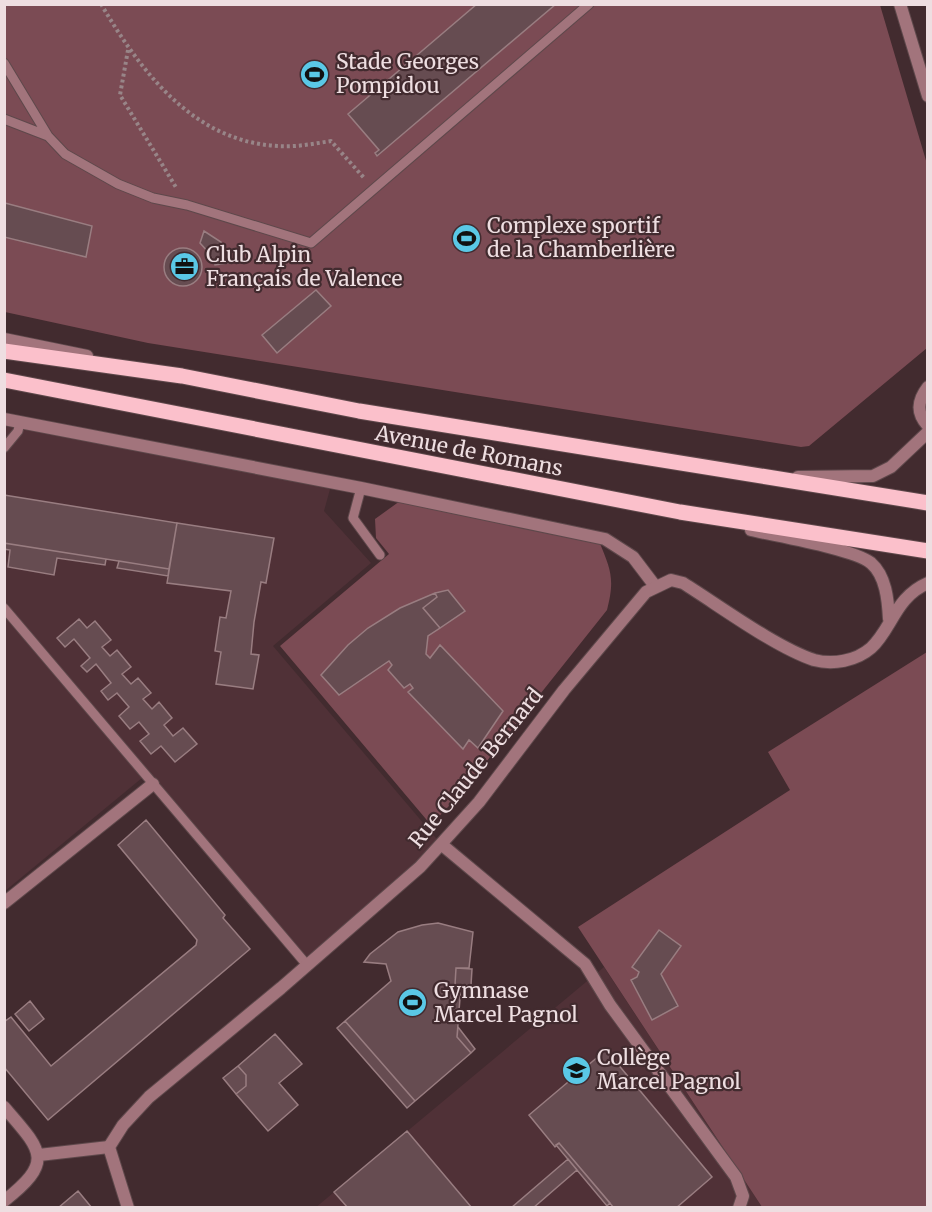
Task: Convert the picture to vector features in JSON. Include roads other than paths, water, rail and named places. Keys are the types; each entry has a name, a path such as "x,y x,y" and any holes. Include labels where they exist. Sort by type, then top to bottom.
{"main road":[{"name":"Avenue de Romans","path":"4,351 182,376 358,411 927,503"},
{"name":"Avenue de Romans","path":"4,380 680,512 927,551"}],"street":[{"path":"900,4 927,96"},
{"path":"4,339 182,376"},
{"path":"927,387 920,399 918,409 927,426"},
{"path":"4,419 361,488 605,539 633,558 655,586 670,580 683,583 794,651 816,660 844,661 859,657 880,638 889,618 906,599 927,583"},
{"path":"763,477 873,476 891,467 927,432"},
{"path":"680,512 855,555 872,563 888,595 889,618"},
{"name":"Rue Claude Bernard","path":"109,1147 123,1125 149,1097 420,867 479,801 564,690 630,610 655,586"},
{"path":"4,903 153,784"},
{"path":"441,844 585,964 610,1005 736,1177 743,1196 739,1208"},
{"path":"4,1107 32,1142 39,1155 38,1166 33,1176 4,1201"},
{"path":"39,1155 109,1147 128,1208"}],"lane":[{"path":"4,63 48,136 65,154 118,184 153,198 187,205 311,243 589,4"},
{"path":"4,119 48,136"},
{"path":"4,448 18,431 20,422"},
{"path":"361,488 353,518 381,555"},
{"path":"4,608 307,965"}],"place":[{"name":"Stade Georges Pompidou","path":"315,74"},
{"name":"Complexe sportif de la Chamberlière","path":"466,238"},
{"name":"Club Alpin Français de Valence","path":"185,267"},
{"name":"Gymnase Marcel Pagnol","path":"413,1003"},
{"name":"Collège Marcel Pagnol","path":"576,1070"}]}
